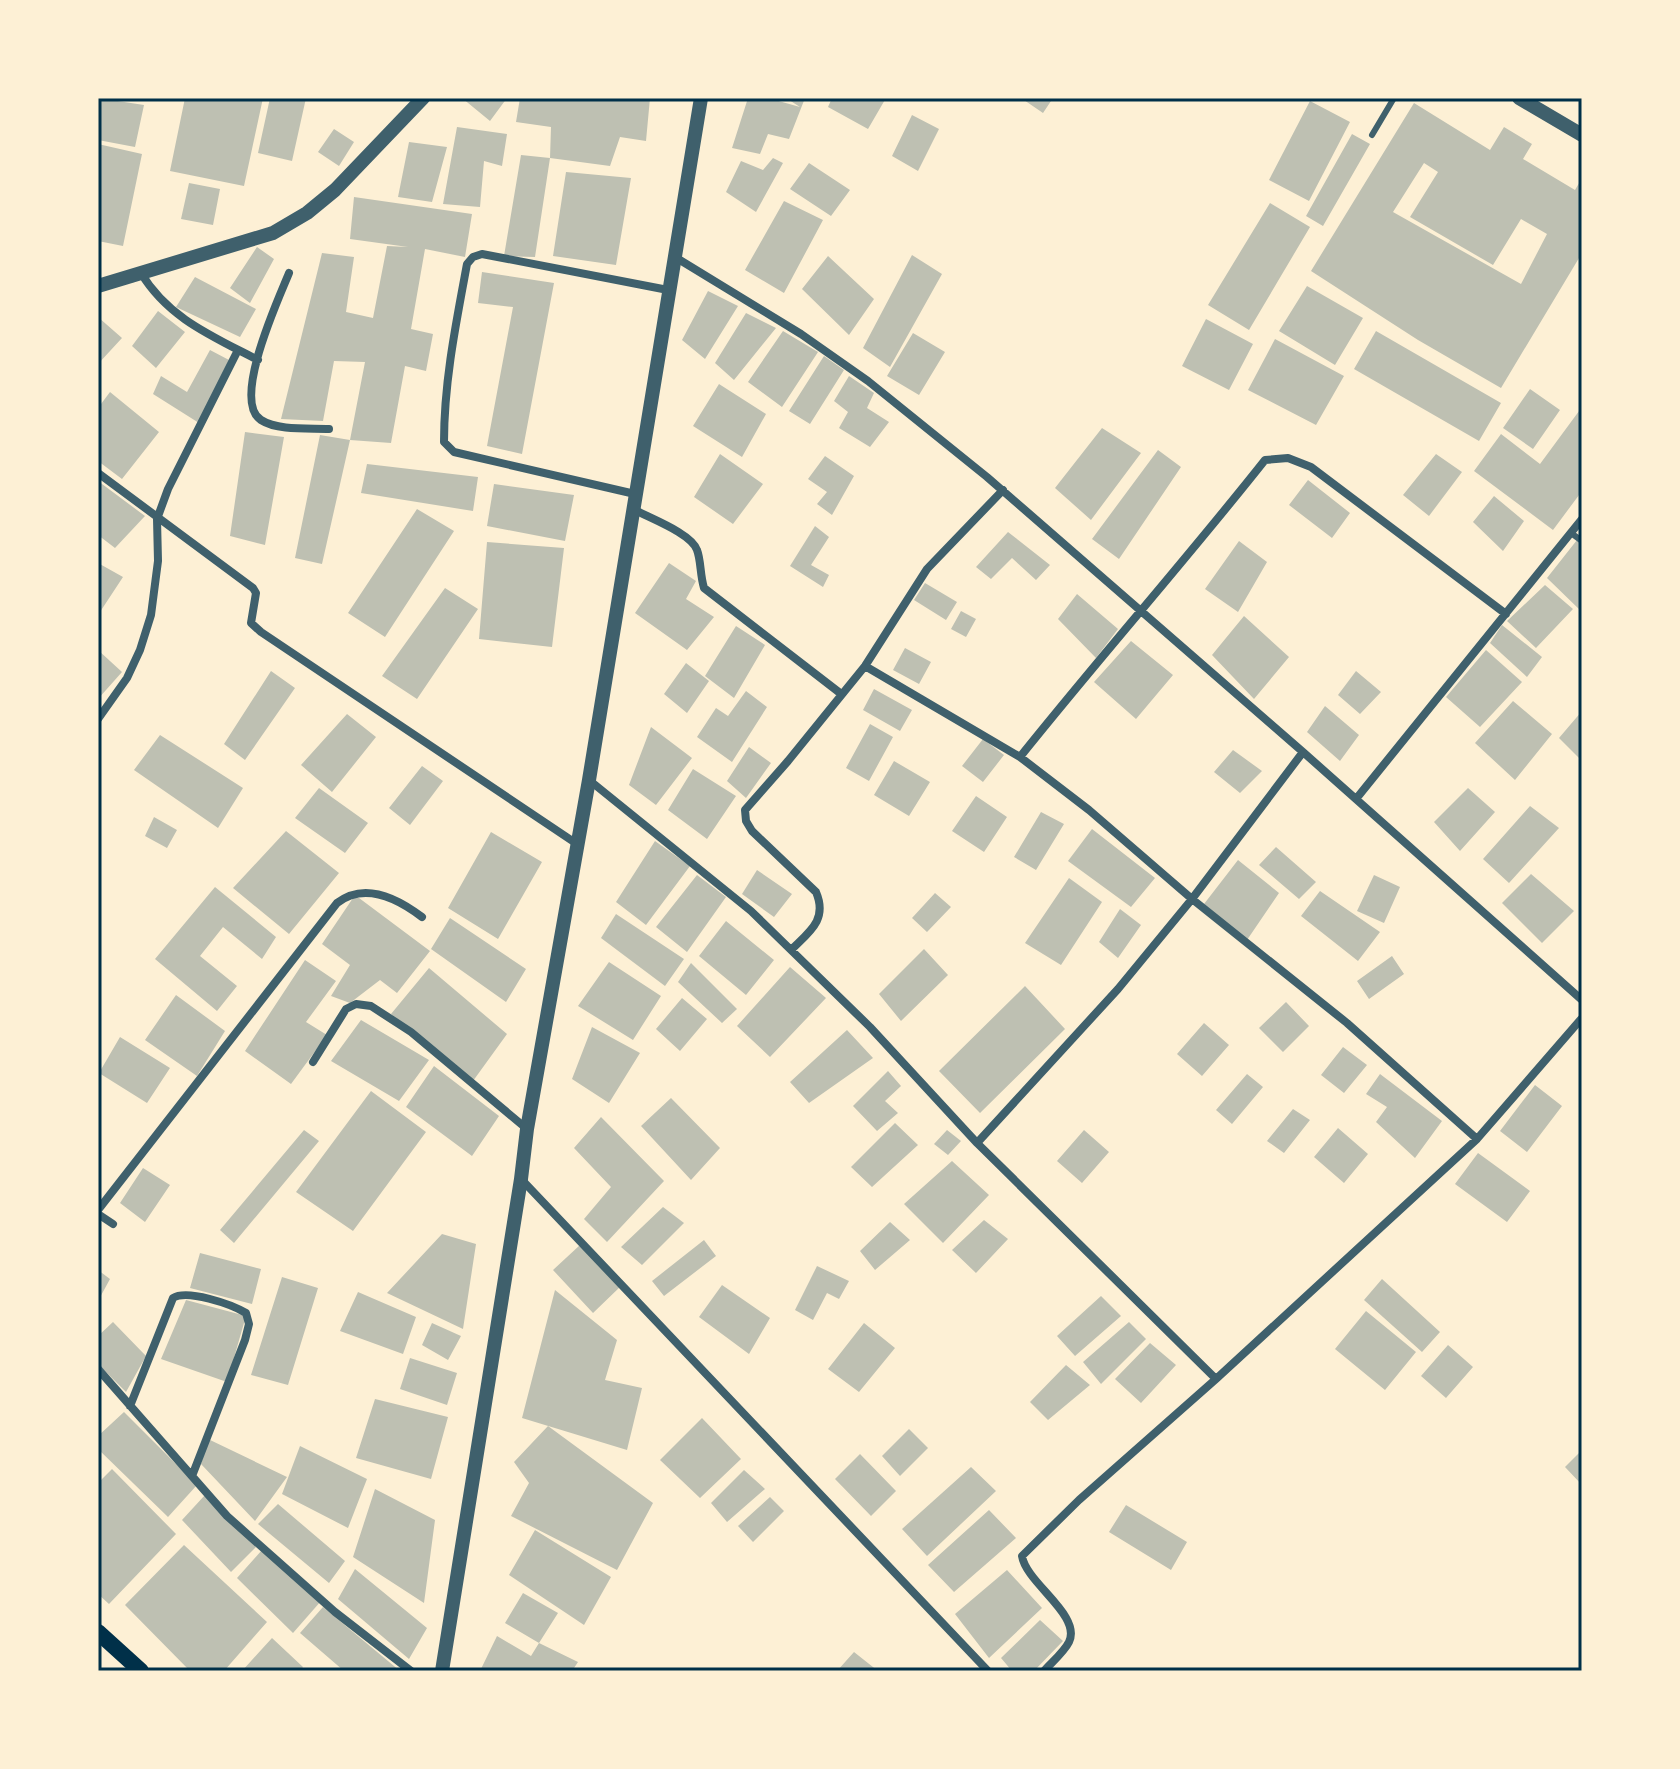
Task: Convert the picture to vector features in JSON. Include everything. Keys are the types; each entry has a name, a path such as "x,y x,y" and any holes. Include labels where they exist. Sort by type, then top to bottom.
{"main road":[{"path":"98,1632 141,1671"}],"street":[{"path":"98,286 273,233 307,213 335,190 423,98"},
{"path":"442,1671 527,1129 589,780 701,98"},
{"path":"1519,98 1582,135"},
{"path":"668,290 482,254 473,257 467,264 456,325 444,412 444,442 454,452 634,502 695,545 704,588 840,693"},
{"path":"674,256 801,334 868,381 1003,490 1582,1000"},
{"path":"141,273 161,303 185,321 258,360"},
{"path":"289,273 267,326 251,408 263,422 276,426 329,429"},
{"path":"98,719 127,678 151,615 158,561 157,519 168,489 238,350"},
{"path":"1020,757 1265,460 1298,460 1311,467 1506,614"},
{"path":"98,473 253,588 256,593 251,623 261,632 577,844"},
{"path":"791,950 815,926 821,904 816,892 752,831 746,821 745,810 865,666 927,569 1003,490"},
{"path":"1356,799 1582,519"},
{"path":"865,666 1020,757 1089,810 1192,899 1347,1023 1477,1139"},
{"path":"977,1143 1118,989 1192,899 1303,752"},
{"path":"589,780 751,911 870,1027 977,1143 1216,1379"},
{"path":"113,1224 98,1212 337,903 350,893 363,892 409,907 422,917"},
{"path":"313,1062 346,1009 356,1004 371,1006 411,1032 527,1129"},
{"path":"1044,1671 1070,1641 1071,1629 1064,1614 1023,1567 1022,1556 1079,1500 1216,1379 1477,1139 1582,1018"},
{"path":"521,1179 988,1671"},
{"path":"130,1406 173,1298 179,1294 189,1295 246,1313 249,1324 245,1340 192,1476"},
{"path":"98,1369 227,1516 335,1612 411,1671"}],"lane":[{"path":"1372,135 1394,98"},
{"path":"1571,533 1582,541"}],"building":[{"path":"98,98 144,105 135,147 98,140"},
{"path":"185,98 263,98 244,186 170,171"},
{"path":"270,98 306,98 292,161 258,153"},
{"path":"462,98 507,98 490,121"},
{"path":"520,98 650,98 646,141 620,137 610,166 550,158 551,127 516,122"},
{"path":"748,98 768,98 800,107 786,98 805,98 789,139 768,134 760,154 732,148"},
{"path":"832,98 886,98 868,129 828,107"},
{"path":"1021,98 1053,98 1043,113"},
{"path":"1310,101 1350,122 1309,201 1269,180"},
{"path":"1414,103 1490,150 1504,127 1532,144 1523,159 1575,190 1582,178 1582,253 1501,388 1418,340 1311,271","holes":["1424,163 1438,172 1410,217 1493,265 1521,219 1547,234 1521,284 1393,212"]},
{"path":"912,115 939,129 918,171 892,156"},
{"path":"457,127 507,134 502,166 484,161 480,207 443,204"},
{"path":"334,129 354,142 339,166 318,152"},
{"path":"1352,134 1370,144 1323,226 1306,216"},
{"path":"409,142 447,147 432,202 398,197"},
{"path":"98,144 142,154 123,246 98,241"},
{"path":"521,155 550,158 535,257 504,256"},
{"path":"773,158 783,163 756,212 726,192 741,161 763,170"},
{"path":"809,163 850,190 831,216 790,189"},
{"path":"566,172 631,178 616,265 553,256"},
{"path":"189,183 220,189 213,225 181,219"},
{"path":"354,197 472,214 465,257 425,249 411,329 433,334 426,371 405,366 391,443 350,440 365,362 334,361 323,421 281,419 322,253 354,257 346,312 373,318 387,246 408,247 350,239"},
{"path":"784,201 823,220 784,293 745,270"},
{"path":"1270,203 1310,227 1249,330 1208,305"},
{"path":"257,247 274,259 250,303 230,288"},
{"path":"912,255 942,274 890,367 863,348"},
{"path":"828,256 874,299 849,335 802,289"},
{"path":"482,272 554,283 522,454 487,446 513,307 478,303"},
{"path":"195,277 256,309 240,337 176,307"},
{"path":"1307,286 1363,318 1335,365 1279,331"},
{"path":"708,291 738,306 705,359 682,340"},
{"path":"158,311 185,332 156,368 132,346"},
{"path":"746,313 776,328 734,380 715,363"},
{"path":"98,317 122,338 98,364"},
{"path":"1206,319 1253,344 1229,390 1182,366"},
{"path":"783,331 818,352 782,407 748,382"},
{"path":"1376,331 1501,403 1479,441 1354,369"},
{"path":"913,333 945,352 919,395 887,376"},
{"path":"1275,339 1344,376 1316,425 1248,390"},
{"path":"210,350 229,360 199,423 153,394 161,376 187,392"},
{"path":"824,356 844,370 810,424 789,411"},
{"path":"849,376 874,393 867,408 889,422 870,447 839,428 848,412 834,401"},
{"path":"719,384 766,414 742,457 693,426"},
{"path":"1530,389 1560,410 1533,449 1503,428"},
{"path":"110,392 159,432 122,479 98,461 98,408"},
{"path":"1582,407 1582,491 1553,530 1474,471 1501,434 1540,464"},
{"path":"1102,428 1141,453 1091,520 1055,488"},
{"path":"245,432 284,437 265,545 230,536"},
{"path":"320,435 350,440 322,564 295,558"},
{"path":"1158,450 1181,467 1119,559 1092,539"},
{"path":"720,454 763,484 733,524 694,497"},
{"path":"1436,454 1462,472 1429,516 1403,495"},
{"path":"825,456 854,476 832,515 817,504 827,492 808,479"},
{"path":"367,464 478,477 473,511 361,493"},
{"path":"1308,480 1350,513 1332,538 1289,505"},
{"path":"98,481 145,516 115,548 98,535"},
{"path":"494,484 574,495 565,541 487,526"},
{"path":"1494,496 1524,521 1503,551 1473,522"},
{"path":"417,509 454,531 385,637 348,613"},
{"path":"815,526 829,537 811,565 829,575 823,587 790,566"},
{"path":"1008,532 1050,565 1036,580 1012,558 991,579 976,567"},
{"path":"1577,540 1582,545 1582,612 1547,578"},
{"path":"1239,541 1267,562 1238,612 1205,589"},
{"path":"487,542 564,548 552,647 479,639"},
{"path":"98,563 123,577 98,615"},
{"path":"669,563 696,581 686,599 714,617 687,650 635,613"},
{"path":"925,583 957,602 946,620 914,600"},
{"path":"1545,585 1573,609 1536,648 1507,621"},
{"path":"445,588 478,609 417,699 382,676"},
{"path":"1077,594 1118,629 1096,658 1058,619"},
{"path":"961,611 976,619 966,637 951,629"},
{"path":"1244,616 1289,657 1254,699 1212,655"},
{"path":"1502,625 1542,657 1527,677 1490,643"},
{"path":"736,626 765,645 734,698 705,676"},
{"path":"1131,641 1173,675 1136,719 1094,682"},
{"path":"905,648 931,662 919,684 893,670"},
{"path":"98,650 122,672 98,699"},
{"path":"1486,650 1522,682 1480,727 1446,697"},
{"path":"686,663 709,681 687,713 664,694"},
{"path":"271,671 295,688 245,760 224,744"},
{"path":"1356,671 1381,692 1360,714 1338,695"},
{"path":"874,689 912,710 900,731 863,710"},
{"path":"746,691 767,707 732,762 697,737 716,708 728,716"},
{"path":"1513,701 1552,734 1515,780 1475,743"},
{"path":"1325,706 1359,735 1340,761 1307,732"},
{"path":"1582,711 1582,754 1579,758 1559,738"},
{"path":"347,714 376,737 332,792 301,765"},
{"path":"870,724 893,737 869,781 846,768"},
{"path":"651,727 692,758 656,805 629,785"},
{"path":"160,735 243,788 218,828 134,770"},
{"path":"983,739 1004,755 983,782 962,766"},
{"path":"749,747 771,763 746,798 727,781"},
{"path":"1233,750 1262,771 1240,793 1214,772"},
{"path":"894,761 930,782 909,816 874,795"},
{"path":"422,766 443,781 410,825 389,808"},
{"path":"693,769 736,796 707,839 668,810"},
{"path":"319,788 368,823 345,853 295,818"},
{"path":"1468,788 1495,812 1460,851 1434,822"},
{"path":"976,796 1007,817 984,852 952,831"},
{"path":"1530,806 1559,828 1509,883 1483,859"},
{"path":"1041,812 1064,824 1036,870 1014,857"},
{"path":"154,817 177,830 167,848 145,836"},
{"path":"1092,829 1155,878 1131,907 1068,861"},
{"path":"286,831 339,873 289,934 233,888"},
{"path":"491,832 542,862 498,939 448,908"},
{"path":"655,841 690,866 646,925 616,902"},
{"path":"1276,847 1316,882 1299,899 1259,865"},
{"path":"1238,860 1279,893 1247,940 1204,904"},
{"path":"757,870 792,894 774,917 742,894"},
{"path":"1531,874 1574,911 1542,943 1502,903"},
{"path":"697,875 726,897 687,952 656,927"},
{"path":"1374,875 1400,887 1384,923 1357,911"},
{"path":"1069,878 1102,902 1061,965 1025,943"},
{"path":"215,887 276,937 262,959 223,927 200,956 237,986 217,1011 155,959"},
{"path":"1320,891 1380,932 1358,961 1301,916"},
{"path":"935,893 951,907 927,932 912,918"},
{"path":"355,895 430,951 397,993 380,980 350,1003 331,996 350,965 322,944"},
{"path":"1120,909 1141,925 1118,958 1099,942"},
{"path":"616,914 684,959 665,986 601,938"},
{"path":"450,918 526,969 506,1002 431,949"},
{"path":"726,921 774,960 746,995 699,956"},
{"path":"924,949 948,975 901,1021 879,994"},
{"path":"1392,956 1404,974 1369,999 1357,981"},
{"path":"305,960 336,981 306,1022 327,1035 291,1084 245,1051"},
{"path":"609,962 661,996 633,1040 578,1006"},
{"path":"691,963 737,1009 722,1023 678,982"},
{"path":"790,967 826,998 770,1057 737,1026"},
{"path":"429,968 507,1034 473,1081 391,1014"},
{"path":"1025,986 1065,1029 980,1113 939,1071"},
{"path":"176,995 225,1031 197,1076 145,1040"},
{"path":"682,998 707,1019 680,1051 656,1029"},
{"path":"1286,1002 1309,1026 1283,1052 1259,1028"},
{"path":"361,1020 429,1060 399,1101 331,1061"},
{"path":"1204,1023 1229,1045 1202,1076 1177,1054"},
{"path":"592,1027 640,1053 609,1103 572,1079"},
{"path":"847,1030 873,1058 809,1103 790,1082"},
{"path":"120,1037 170,1068 147,1103 99,1073"},
{"path":"1343,1047 1367,1065 1344,1093 1321,1075"},
{"path":"434,1066 499,1116 472,1156 406,1107"},
{"path":"888,1071 901,1086 885,1101 898,1113 877,1131 853,1106"},
{"path":"1247,1074 1263,1087 1232,1124 1216,1110"},
{"path":"1380,1074 1442,1121 1415,1158 1376,1122 1387,1107 1366,1094"},
{"path":"1535,1085 1562,1106 1527,1152 1500,1131"},
{"path":"371,1091 426,1132 353,1231 296,1192"},
{"path":"671,1098 720,1148 691,1180 641,1126"},
{"path":"1293,1109 1310,1120 1284,1153 1267,1141"},
{"path":"601,1117 664,1181 607,1242 584,1219 611,1187 574,1148"},
{"path":"895,1123 918,1145 872,1187 851,1167"},
{"path":"1338,1128 1368,1154 1344,1183 1314,1157"},
{"path":"304,1130 319,1141 234,1243 220,1230"},
{"path":"947,1130 961,1141 948,1155 934,1144"},
{"path":"1084,1130 1109,1152 1082,1183 1057,1161"},
{"path":"1478,1153 1530,1191 1507,1222 1455,1184"},
{"path":"952,1161 989,1195 943,1243 904,1204"},
{"path":"143,1168 170,1185 145,1222 120,1203"},
{"path":"663,1207 684,1223 642,1265 621,1247"},
{"path":"984,1220 1008,1239 976,1273 952,1250"},
{"path":"890,1222 910,1240 875,1270 860,1251"},
{"path":"442,1234 476,1244 463,1329 387,1293"},
{"path":"704,1240 716,1256 664,1296 652,1281"},
{"path":"580,1245 621,1286 593,1313 553,1270"},
{"path":"200,1253 261,1269 252,1304 190,1288"},
{"path":"817,1266 849,1281 839,1299 827,1293 813,1320 795,1310"},
{"path":"98,1270 110,1279 98,1301"},
{"path":"282,1277 318,1288 288,1385 251,1375"},
{"path":"1382,1279 1440,1332 1422,1352 1364,1300"},
{"path":"722,1285 770,1318 749,1354 699,1317"},
{"path":"555,1290 617,1340 605,1380 642,1388 627,1450 522,1418"},
{"path":"358,1292 416,1317 403,1354 340,1331"},
{"path":"1101,1296 1121,1316 1075,1356 1057,1336"},
{"path":"186,1300 246,1316 227,1382 161,1359"},
{"path":"1366,1311 1416,1352 1385,1390 1335,1349"},
{"path":"113,1322 146,1356 126,1392 98,1364 98,1336"},
{"path":"1129,1322 1146,1339 1101,1384 1083,1362"},
{"path":"432,1323 461,1336 448,1360 422,1345"},
{"path":"864,1323 895,1348 859,1392 828,1369"},
{"path":"1150,1343 1176,1365 1141,1403 1115,1379"},
{"path":"1448,1345 1473,1367 1446,1398 1421,1376"},
{"path":"410,1358 457,1373 447,1405 400,1389"},
{"path":"1066,1365 1090,1385 1048,1420 1030,1402"},
{"path":"375,1399 448,1417 431,1479 356,1458"},
{"path":"124,1412 197,1485 168,1517 98,1449 98,1436"},
{"path":"702,1418 741,1459 700,1498 660,1460"},
{"path":"548,1426 653,1503 617,1570 511,1516 529,1483 514,1462"},
{"path":"909,1429 928,1448 900,1476 882,1456"},
{"path":"208,1439 287,1477 255,1521 201,1464"},
{"path":"300,1446 367,1479 348,1528 282,1494"},
{"path":"1582,1450 1582,1485 1565,1467"},
{"path":"860,1454 896,1491 871,1516 835,1479"},
{"path":"971,1467 996,1491 927,1556 902,1529"},
{"path":"112,1469 176,1534 109,1604 98,1594 98,1483"},
{"path":"744,1470 765,1489 727,1522 711,1503"},
{"path":"375,1489 435,1520 424,1603 353,1557"},
{"path":"205,1495 256,1547 231,1572 182,1520"},
{"path":"770,1497 784,1511 753,1542 738,1526"},
{"path":"278,1504 345,1561 329,1583 258,1524"},
{"path":"1126,1505 1187,1542 1171,1570 1109,1532"},
{"path":"989,1510 1016,1538 954,1592 928,1565"},
{"path":"535,1530 611,1577 584,1625 509,1575"},
{"path":"184,1545 267,1622 224,1671 190,1671 125,1605"},
{"path":"262,1550 321,1601 293,1633 237,1578"},
{"path":"355,1569 427,1628 409,1659 338,1599"},
{"path":"1007,1570 1042,1608 989,1658 955,1614"},
{"path":"523,1593 558,1613 539,1643 505,1623"},
{"path":"323,1607 400,1671 344,1671 300,1633"},
{"path":"1040,1620 1063,1641 1034,1671 1012,1671 1001,1658"},
{"path":"497,1636 531,1656 539,1643 578,1662 572,1671 480,1671"},
{"path":"272,1638 303,1667 300,1671 242,1671"},
{"path":"854,1652 878,1671 837,1671"}]}
